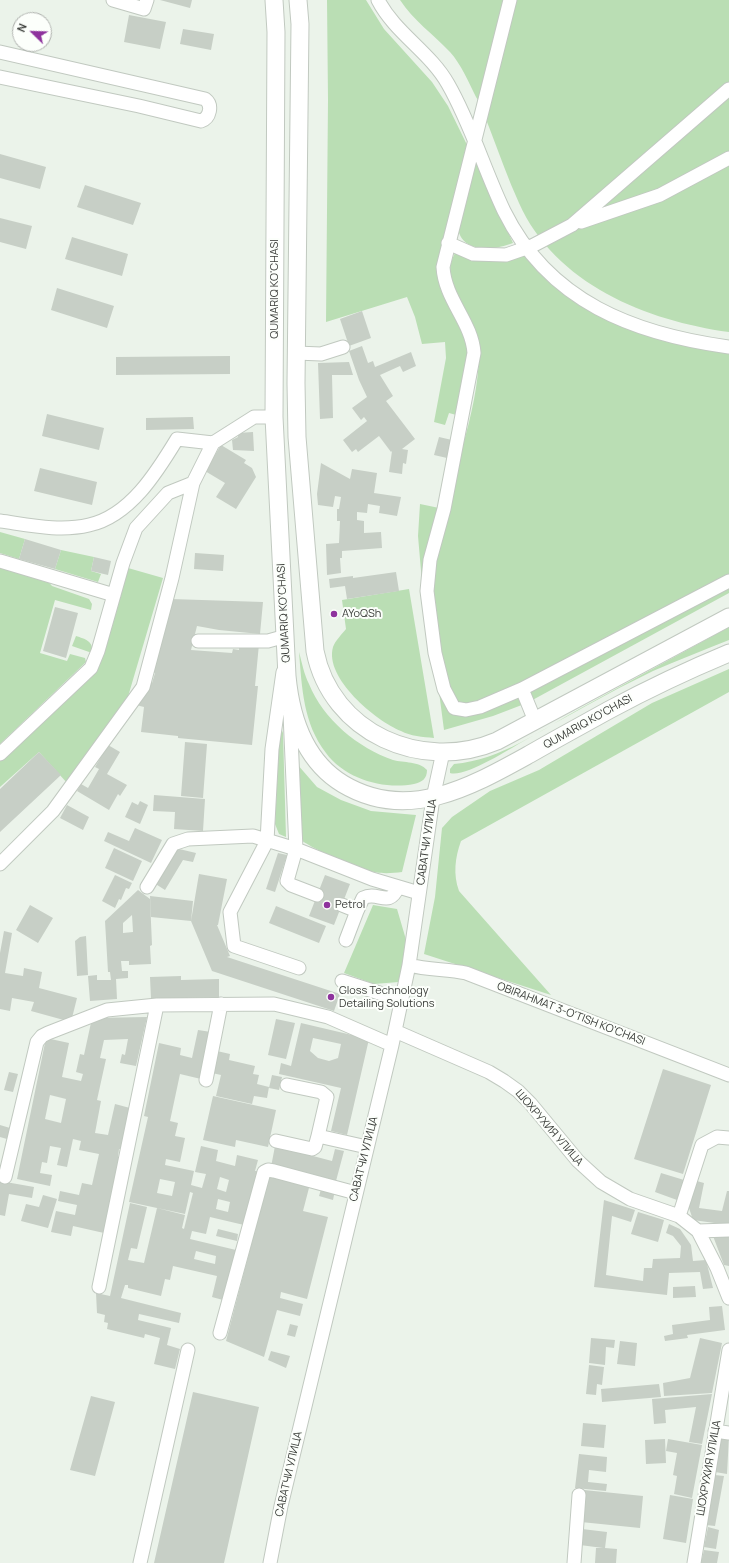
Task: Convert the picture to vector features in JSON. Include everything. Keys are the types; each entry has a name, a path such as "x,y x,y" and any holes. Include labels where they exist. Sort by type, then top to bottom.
{"main road":[{"name":"QUMARIQ KO'CHASI","path":"274,0 276,32 274,417 288,686 294,716 301,735 316,762 331,776 358,792 381,799 405,801 433,798 474,784 645,691 688,670 729,653"},
{"name":"QUMARIQ KO'CHASI","path":"298,0 300,24 296,353 297,437 315,651 319,671 328,690 352,718 370,731 389,741 410,748 443,752 458,751 491,744 729,617"},
{"path":"275,335 297,334"}],"street":[{"path":"113,0 144,9 146,0"},
{"path":"378,0 391,19 442,75 458,103 504,210 543,268 563,285 587,302 643,330 684,340 729,347"},
{"path":"387,0 405,23 448,69 479,129 509,204 529,247 556,272 578,288 608,306 645,322 729,340"},
{"path":"510,0 479,129 448,243 443,267 446,288 472,339 474,353 444,510 430,560 427,591 435,653 444,688 454,708 466,710 480,707 522,689 729,581"},
{"path":"0,52 205,99 209,102 210,107 208,116 201,121 139,106 0,77"},
{"path":"572,225 729,89"},
{"path":"448,243 473,254 506,255 529,247 572,225 660,195 729,158"},
{"path":"296,353 321,354 343,347"},
{"path":"0,864 53,811 144,687 172,578 193,483 213,443 254,417 274,417"},
{"path":"0,521 74,528 105,520 119,511 153,476 177,439 213,443"},
{"path":"0,754 91,668 98,651 114,595 136,528 168,493 193,483"},
{"path":"0,560 114,595"},
{"path":"198,641 286,641 272,749 267,841 230,912 234,946 299,968"},
{"path":"288,686 296,849 287,881 291,885 317,895"},
{"path":"522,689 535,721"},
{"name":"САВАТЧИ УЛИЦА","path":"270,1563 281,1506 402,1000 409,965 433,798 443,752"},
{"path":"147,887 173,844 188,839 253,836 296,849 372,879 419,894"},
{"path":"346,940 363,898 391,898 394,896 398,887"},
{"path":"342,905 357,911"},
{"name":"OBIRAHMAT 3-O'TISH KO'CHASI","path":"409,965 422,968 450,969 466,973 729,1075"},
{"path":"342,981 402,1000"},
{"path":"206,1080 221,1004"},
{"path":"6,1177 34,1050 42,1036 107,1010 157,1005 274,1004 328,1017 392,1045"},
{"path":"99,1287 157,1005"},
{"name":"ШОХРУХИЯ УЛИЦА","path":"395,1031 489,1072 504,1081 518,1091 530,1103 578,1161 601,1182 630,1198 679,1216 698,1231 717,1268 729,1298"},
{"path":"276,1141 312,1149 315,1147 327,1097 321,1092 287,1085"},
{"path":"318,1136 367,1147"},
{"path":"679,1216 702,1145 717,1137 729,1138"},
{"path":"220,1333 264,1172 268,1170 274,1171 356,1193"},
{"path":"698,1231 729,1230"},
{"path":"140,1563 188,1350"},
{"name":"ШОХРУХИЯ УЛИЦА","path":"694,1563 729,1350"},
{"path":"715,1431 729,1433"},
{"path":"574,1563 579,1495"}],"green space":[{"path":"327,0 366,0 384,29 432,82 448,106 469,149 439,282 441,290 470,343 460,416 449,413 445,425 434,422 446,358 445,342 422,344 415,317 407,297 326,322 328,100"},
{"path":"400,0 729,0 729,332 698,327 667,319 636,308 607,294 580,277 555,256 535,231 519,203 482,108 461,68 450,52 417,21"},
{"path":"475,159 513,243 498,247 481,248 466,243 461,237 458,229"},
{"path":"455,253 480,260 525,255 540,270 622,326 658,339 729,352 729,593 527,703 493,716 444,730 439,692 428,652 418,536 420,504 444,509 463,447 474,400 479,356 475,330 457,298 451,280 451,262"},
{"path":"0,532 25,539 19,559 0,553"},
{"path":"61,550 94,557 91,571 101,574 98,582 55,569"},
{"path":"0,567 46,579 52,586 89,599 92,604 91,610 55,600 40,653 67,661 70,654 85,658 86,662 0,744"},
{"path":"128,568 163,578 127,700 68,784 39,752 0,787 0,760 97,671"},
{"path":"409,589 434,738 405,733 391,726 366,708 344,685 336,672 332,659 333,647 346,629 342,600"},
{"path":"729,627 729,640 653,671 555,723"},
{"path":"76,636 90,643 92,646 92,653 72,646"},
{"path":"299,652 306,676 315,697 323,709 343,731 367,748 380,755 393,760 424,767 427,770 424,780 414,784 378,784 354,776 334,762 318,742 312,730 305,705"},
{"path":"729,669 729,692 461,841 457,854 455,872 459,891 551,995 424,954 435,897 442,828 452,817 490,791 539,770 652,703"},
{"path":"280,725 283,733 286,837 279,834 275,824"},
{"path":"530,738 497,757 475,767 457,773 450,773 450,769 454,764 488,757"},
{"path":"297,764 317,787 341,800 371,811 416,815 402,872 381,873 366,870 326,854 301,840"},
{"path":"373,905 397,909 407,943 399,982 374,984 344,973"}],"building":[{"path":"160,0 192,0 190,8"},
{"path":"129,15 166,22 160,49 124,42"},
{"path":"183,29 214,34 211,50 180,44"},
{"path":"0,154 46,167 40,189 0,178"},
{"path":"85,185 141,203 133,225 77,207"},
{"path":"0,218 32,226 26,249 0,242"},
{"path":"72,237 128,254 122,276 65,259"},
{"path":"57,288 114,306 107,328 51,310"},
{"path":"362,311 371,338 349,346 340,319"},
{"path":"362,346 368,363 373,361 375,367 411,352 416,366 403,372 400,366 380,375 393,396 386,401 415,439 402,449 408,450 406,464 403,463 402,474 389,472 392,451 391,452 379,436 358,452 356,449 352,452 343,440 367,421 364,417 361,420 352,408 367,397 359,380 349,351"},
{"path":"230,356 230,374 116,375 116,357"},
{"path":"349,362 353,375 332,375 333,418 320,419 318,363"},
{"path":"47,414 104,428 99,450 42,436"},
{"path":"193,417 194,429 146,430 146,418"},
{"path":"253,432 254,451 233,450 232,440 238,437 238,433"},
{"path":"439,437 452,440 447,458 434,455"},
{"path":"221,445 246,460 244,463 252,468 256,477 236,509 216,497 225,483 205,471"},
{"path":"321,463 350,479 352,469 377,473 374,493 401,497 397,516 379,513 380,506 368,504 367,513 357,512 357,520 364,521 364,533 381,532 382,548 342,551 342,558 340,558 341,573 327,575 326,544 339,543 340,521 337,521 337,509 339,509 341,497 335,496 333,507 318,505 317,494"},
{"path":"40,468 97,482 92,505 34,491"},
{"path":"25,539 61,550 55,569 19,559"},
{"path":"195,553 224,555 223,571 194,569"},
{"path":"94,557 111,561 108,575 91,571"},
{"path":"396,572 399,591 347,599 345,586 330,588 329,579 353,576 353,578"},
{"path":"171,599 263,602 260,634 197,626 191,650 232,653 233,649 239,650 239,645 259,644 255,686 258,686 252,745 178,738 178,736 141,732 144,707 136,705 149,683 152,683 155,673 152,672"},
{"path":"55,607 78,613 66,658 43,651"},
{"path":"185,742 207,744 203,798 181,796"},
{"path":"108,745 120,752 107,774 127,785 120,796 118,794 109,810 77,791 81,784 88,788 99,769 95,767"},
{"path":"39,752 61,775 0,832 0,789"},
{"path":"154,795 205,799 203,831 174,829 175,812 153,811"},
{"path":"140,801 148,805 140,824 125,817 132,802 138,805"},
{"path":"67,805 89,817 83,830 60,818"},
{"path":"135,828 162,840 151,863 104,841 108,832 129,841"},
{"path":"114,848 142,861 133,881 105,868"},
{"path":"175,848 196,853 193,862 183,860 165,890 154,883"},
{"path":"278,853 287,855 275,892 266,889"},
{"path":"199,874 227,879 217,925 230,956 227,957 340,994 334,1011 212,971 191,921"},
{"path":"115,875 132,883 129,889 126,888 121,900 119,899 115,908 102,901"},
{"path":"325,875 350,884 334,925 309,916"},
{"path":"138,890 150,899 152,945 150,946 151,964 129,965 129,961 121,961 122,971 128,971 128,978 116,979 117,999 90,1001 88,976 97,975 97,980 111,980 110,972 108,972 105,921","holes":["132,915 133,932 123,933 123,923"]},
{"path":"150,896 193,901 191,921 151,917"},
{"path":"30,905 53,918 38,943 16,930"},
{"path":"276,906 326,926 319,943 269,923"},
{"path":"4,931 12,933 5,973 23,976 24,968 42,972 39,988 77,998 71,1022 31,1011 34,1002 12,998 10,1011 0,1009 0,953"},
{"path":"86,936 88,975 77,976 75,941 80,937"},
{"path":"181,976 181,980 219,979 219,997 151,999 150,977"},
{"path":"147,1017 136,1066 120,1063 122,1054 125,1055 128,1039 104,1040 100,1058 106,1059 97,1100 101,1101 95,1133 108,1135 115,1104 130,1108 121,1149 119,1149 118,1157 120,1158 104,1233 73,1226 71,1236 51,1232 56,1211 75,1215 77,1205 58,1201 60,1191 79,1195 82,1183 92,1185 99,1154 79,1150 81,1141 73,1139 67,1167 57,1165 61,1148 50,1146 47,1163 42,1162 40,1173 52,1175 50,1186 17,1179 46,1038 69,1043 62,1077 81,1081 83,1074 76,1072 80,1054 84,1055 92,1018","holes":["50,1095 66,1099 61,1123 45,1119"]},
{"path":"276,1019 295,1023 286,1059 268,1055"},
{"path":"301,1023 369,1039 347,1135 331,1131 341,1088 279,1074 281,1063 291,1066","holes":["313,1038 341,1044 338,1058 329,1061 318,1058 310,1051"]},
{"path":"198,1030 211,1032 201,1079 180,1074 170,1121 178,1123 175,1136 185,1138 180,1162 166,1159 165,1165 194,1171 191,1185 202,1188 206,1174 195,1172 201,1146 218,1150 216,1161 235,1166 237,1155 258,1160 255,1171 257,1171 244,1225 210,1217 206,1234 192,1231 190,1239 236,1250 223,1300 212,1297 217,1276 173,1266 170,1280 165,1279 161,1296 128,1288 128,1285 125,1285 121,1298 181,1313 179,1323 139,1314 138,1320 171,1328 167,1345 180,1349 175,1369 154,1364 160,1338 145,1334 144,1338 107,1329 108,1323 104,1322 105,1315 97,1313 96,1293 110,1296 130,1203 147,1207 137,1249 131,1248 128,1260 144,1263 157,1208 129,1202 148,1117 144,1116 159,1043 181,1048 180,1055 192,1058","holes":["220,1177 229,1180 226,1192 217,1189","160,1179 175,1182 172,1196 157,1193","190,1192 193,1193 184,1229 182,1228 185,1215 157,1208 185,1214","218,1199 230,1202 228,1212 216,1209","196,1251 216,1256 215,1264 194,1259"]},
{"path":"217,1051 230,1054 229,1060 255,1066 253,1074 259,1075 257,1084 269,1087 267,1098 254,1096 252,1104 216,1096 221,1075 212,1073"},
{"path":"663,1069 711,1085 683,1174 634,1159"},
{"path":"9,1072 18,1074 13,1092 4,1090"},
{"path":"272,1075 282,1077 279,1090 269,1088"},
{"path":"213,1096 276,1110 268,1147 236,1140 235,1147 203,1140"},
{"path":"0,1125 10,1128 7,1139 0,1137"},
{"path":"275,1146 332,1161 335,1149 344,1151 336,1181 271,1167"},
{"path":"270,1173 310,1184 303,1211 328,1217 307,1299 281,1292 280,1298 303,1304 300,1316 277,1310 264,1357 226,1341"},
{"path":"661,1173 684,1180 677,1200 655,1192"},
{"path":"693,1180 704,1183 699,1208 722,1211 727,1191 729,1191 729,1225 693,1220 688,1205"},
{"path":"0,1181 34,1187 32,1198 9,1194 5,1216 0,1215"},
{"path":"322,1186 335,1190 333,1200 319,1196"},
{"path":"43,1195 57,1199 48,1228 21,1221 26,1204 39,1207"},
{"path":"604,1200 635,1210 631,1222 612,1216 606,1275 643,1281 644,1268 652,1268 653,1259 680,1258 681,1246 673,1236 666,1233 669,1224 680,1229 691,1245 693,1261 706,1260 713,1288 703,1289 700,1272 669,1273 667,1295 594,1287"},
{"path":"638,1212 664,1220 658,1242 631,1234"},
{"path":"218,1229 238,1234 237,1241 216,1236"},
{"path":"713,1236 729,1236 729,1266 724,1265"},
{"path":"695,1286 696,1297 673,1298 673,1287"},
{"path":"722,1306 725,1330 687,1335 688,1338 665,1341 664,1336 673,1334 672,1325 710,1320 709,1307"},
{"path":"290,1324 298,1326 295,1337 287,1335"},
{"path":"591,1338 615,1340 614,1348 606,1347 605,1365 589,1363"},
{"path":"700,1338 722,1343 712,1393 664,1396 663,1383 690,1378"},
{"path":"620,1341 637,1343 635,1366 617,1364"},
{"path":"271,1351 290,1356 286,1368 268,1360"},
{"path":"589,1365 604,1367 602,1385 597,1384 596,1395 586,1394"},
{"path":"659,1384 661,1397 602,1402 601,1389"},
{"path":"193,1392 259,1407 224,1563 154,1563"},
{"path":"712,1394 702,1444 689,1442 696,1407 665,1410 666,1423 654,1424 652,1399"},
{"path":"91,1396 115,1402 95,1476 70,1470"},
{"path":"583,1423 606,1425 604,1448 581,1446"},
{"path":"722,1435 729,1436 727,1474 715,1472"},
{"path":"665,1439 666,1463 646,1464 645,1440"},
{"path":"668,1439 702,1445 692,1498 674,1494 677,1476 673,1475 677,1453 666,1451"},
{"path":"579,1454 607,1457 606,1472 589,1470 588,1482 607,1484 606,1491 575,1488"},
{"path":"715,1475 724,1476 715,1526 706,1525"},
{"path":"584,1490 643,1496 640,1528 581,1522"},
{"path":"670,1495 693,1499 686,1543 663,1539"},
{"path":"708,1527 719,1530 716,1549 704,1547"},
{"path":"582,1529 607,1532 605,1548 617,1549 616,1563 595,1563 596,1548 603,1548 580,1545"},
{"path":"704,1550 719,1552 717,1563 701,1563"}],"tunnel":[{"path":"317,895 342,905"}],"place":[{"name":"AYoQSh","path":"334,614"},
{"name":"Petrol","path":"327,905"},
{"name":"Gloss Technology Detailing Solutions","path":"331,997"}]}
